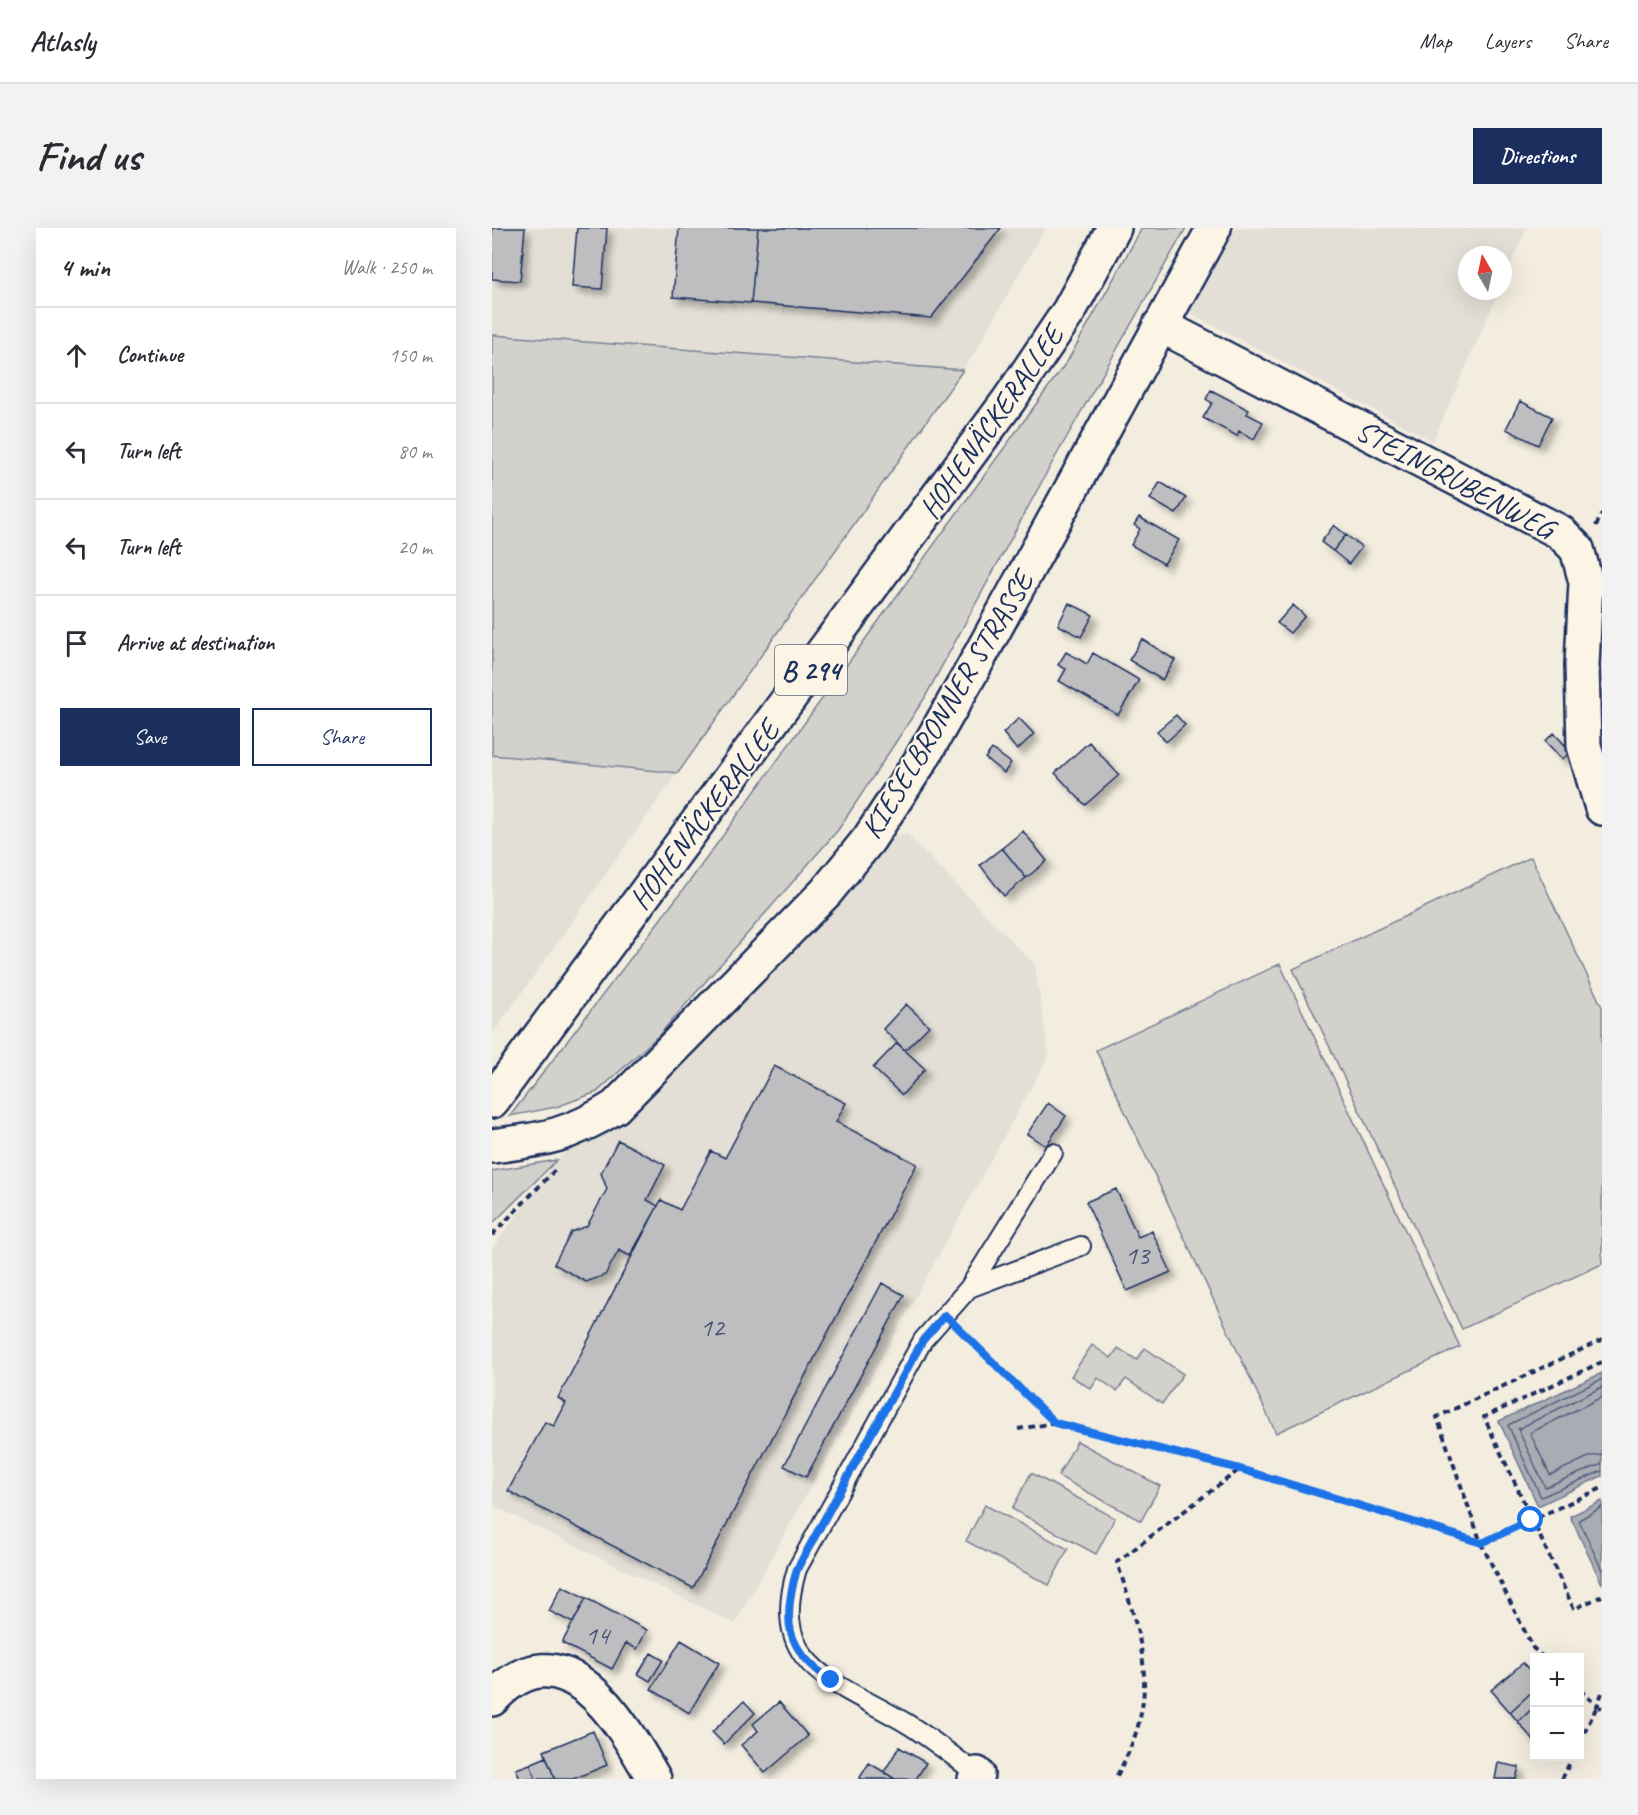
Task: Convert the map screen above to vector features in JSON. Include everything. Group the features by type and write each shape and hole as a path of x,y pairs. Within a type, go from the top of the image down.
{"street":[{"name":"HOHENÄCKERALLEE","path":"492,1101 1009,400 1069,311 1114,228"},
{"name":"KIESELBRONNER STRASSE","path":"492,1146 551,1153 574,1130 615,1107 826,892 869,839 921,760 970,674 1214,228"},
{"name":"STEINGRUBENWEG","path":"1160,325 1560,532 1577,549 1586,582 1582,665 1584,746 1602,808"},
{"path":"492,1700 508,1682 519,1677 535,1672 562,1673 592,1693 611,1713 654,1779"}],"lane":[{"path":"976,1777 910,1725 808,1665 796,1646 788,1621 789,1595 797,1569 923,1340 969,1288 1053,1153"},
{"path":"969,1288 1081,1246"}],"path":[{"path":"492,1235 551,1153"},
{"path":"945,1315 1055,1423"},
{"path":"1538,1653 1533,1648 1482,1543 1437,1417 1602,1340"},
{"path":"1602,1362 1484,1418 1574,1609 1602,1596"},
{"path":"1018,1429 1055,1423 1240,1469 1482,1543 1602,1488"},
{"path":"1115,1779 1132,1746 1141,1720 1145,1685 1140,1637 1118,1562 1240,1469"},
{"path":"1584,1734 1602,1693"},
{"path":"1584,1694 1602,1708"},
{"path":"1562,1779 1571,1761"}],"shaded area":[{"path":"492,228 1045,228 974,354 492,1035"},
{"path":"1142,228 1186,228 1052,463 924,699 838,830 659,1035 597,1092 556,1107 510,1116 692,878 1068,360"},
{"path":"1232,228 1527,228 1512,262 1512,246 1458,246 1458,300 1495,300 1433,441 1188,312"},
{"path":"492,335 963,370 678,773 492,755"},
{"path":"907,834 1035,965 1049,1055 735,1624 492,1505 492,1249 557,1160 615,1107 869,839"},
{"path":"1531,857 1602,1007 1602,1264 1462,1329 1293,969"},
{"path":"1280,964 1460,1347 1276,1433 1096,1050"},
{"path":"557,1160 492,1224 492,1171"},
{"path":"1092,1345 1111,1358 1118,1348 1137,1360 1145,1348 1183,1374 1162,1404 1126,1379 1117,1391 1098,1378 1091,1389 1071,1376"},
{"path":"1077,1441 1160,1486 1141,1521 1058,1476"},
{"path":"1031,1473 1115,1518 1096,1554 1012,1509"},
{"path":"985,1505 1068,1549 1049,1585 966,1541"}],"water":[{"path":"1602,1373 1602,1476 1538,1506 1499,1421"},
{"path":"1602,1501 1602,1584 1570,1516"}],"building":[{"path":"492,228 525,228 520,281 492,279"},
{"path":"577,228 607,228 602,289 572,287"},
{"path":"679,228 758,228 751,303 673,297"},
{"path":"758,228 1001,228 931,318 751,303"},
{"path":"1211,390 1249,410 1247,414 1263,422 1254,439 1239,431 1237,436 1203,418 1212,403 1206,399"},
{"path":"1520,401 1552,417 1538,445 1506,429"},
{"path":"1160,482 1186,498 1176,514 1150,499"},
{"path":"1139,517 1179,540 1164,564 1131,545 1140,529 1134,525"},
{"path":"1334,525 1346,535 1333,551 1321,542"},
{"path":"1346,535 1362,547 1349,564 1333,551"},
{"path":"1069,603 1093,615 1081,637 1058,625"},
{"path":"1293,605 1305,616 1290,633 1277,623"},
{"path":"1142,639 1175,660 1162,680 1129,660"},
{"path":"1066,652 1087,664 1093,653 1139,680 1118,715 1059,681 1066,669 1058,665"},
{"path":"1176,715 1185,725 1166,742 1157,731"},
{"path":"1019,718 1034,734 1017,750 1003,733"},
{"path":"1554,733 1571,752 1562,759 1545,741"},
{"path":"1089,742 1119,775 1085,805 1055,773"},
{"path":"992,749 1011,763 1004,773 985,758"},
{"path":"1023,831 1047,861 1026,878 1002,848"},
{"path":"1002,848 1026,878 1004,896 980,865"},
{"path":"906,1004 929,1026 905,1050 883,1029"},
{"path":"897,1043 925,1069 902,1095 873,1068"},
{"path":"774,1066 846,1103 836,1122 917,1164 693,1588 508,1491 545,1422 554,1426 566,1403 558,1398 661,1200 680,1210 711,1151 725,1158"},
{"path":"1048,1103 1066,1116 1046,1146 1027,1134"},
{"path":"618,1140 665,1165 647,1200 658,1206 630,1256 619,1250 605,1275 586,1282 554,1264 571,1232 587,1226 607,1189 601,1173"},
{"path":"1116,1189 1138,1237 1152,1231 1171,1272 1127,1291 1086,1202"},
{"path":"882,1283 904,1295 806,1477 784,1466"},
{"path":"562,1586 586,1598 573,1623 549,1611"},
{"path":"586,1598 647,1630 637,1649 626,1643 612,1669 562,1643"},
{"path":"681,1640 719,1663 689,1713 651,1689"},
{"path":"651,1653 663,1660 650,1681 638,1674"},
{"path":"1523,1663 1530,1671 1530,1694 1510,1712 1491,1690"},
{"path":"1530,1694 1530,1711 1518,1722 1510,1712"},
{"path":"744,1701 755,1713 724,1744 712,1732"},
{"path":"779,1702 808,1736 765,1773 741,1745 758,1731 753,1724"},
{"path":"1530,1711 1530,1736 1518,1722"},
{"path":"593,1731 607,1765 573,1779 555,1779 544,1751"},
{"path":"899,1747 926,1763 916,1779 895,1779 884,1772"},
{"path":"546,1757 555,1779 536,1779 530,1764"},
{"path":"869,1763 884,1772 895,1779 859,1779"},
{"path":"1498,1763 1519,1767 1516,1779 1495,1779"},
{"path":"530,1764 536,1779 520,1779 516,1769"}],"route":[{"path":"831,1680 808,1665 796,1646 788,1621 789,1595 797,1569 923,1340 945,1315 1055,1423 1240,1469 1482,1543 1531,1520"}]}
